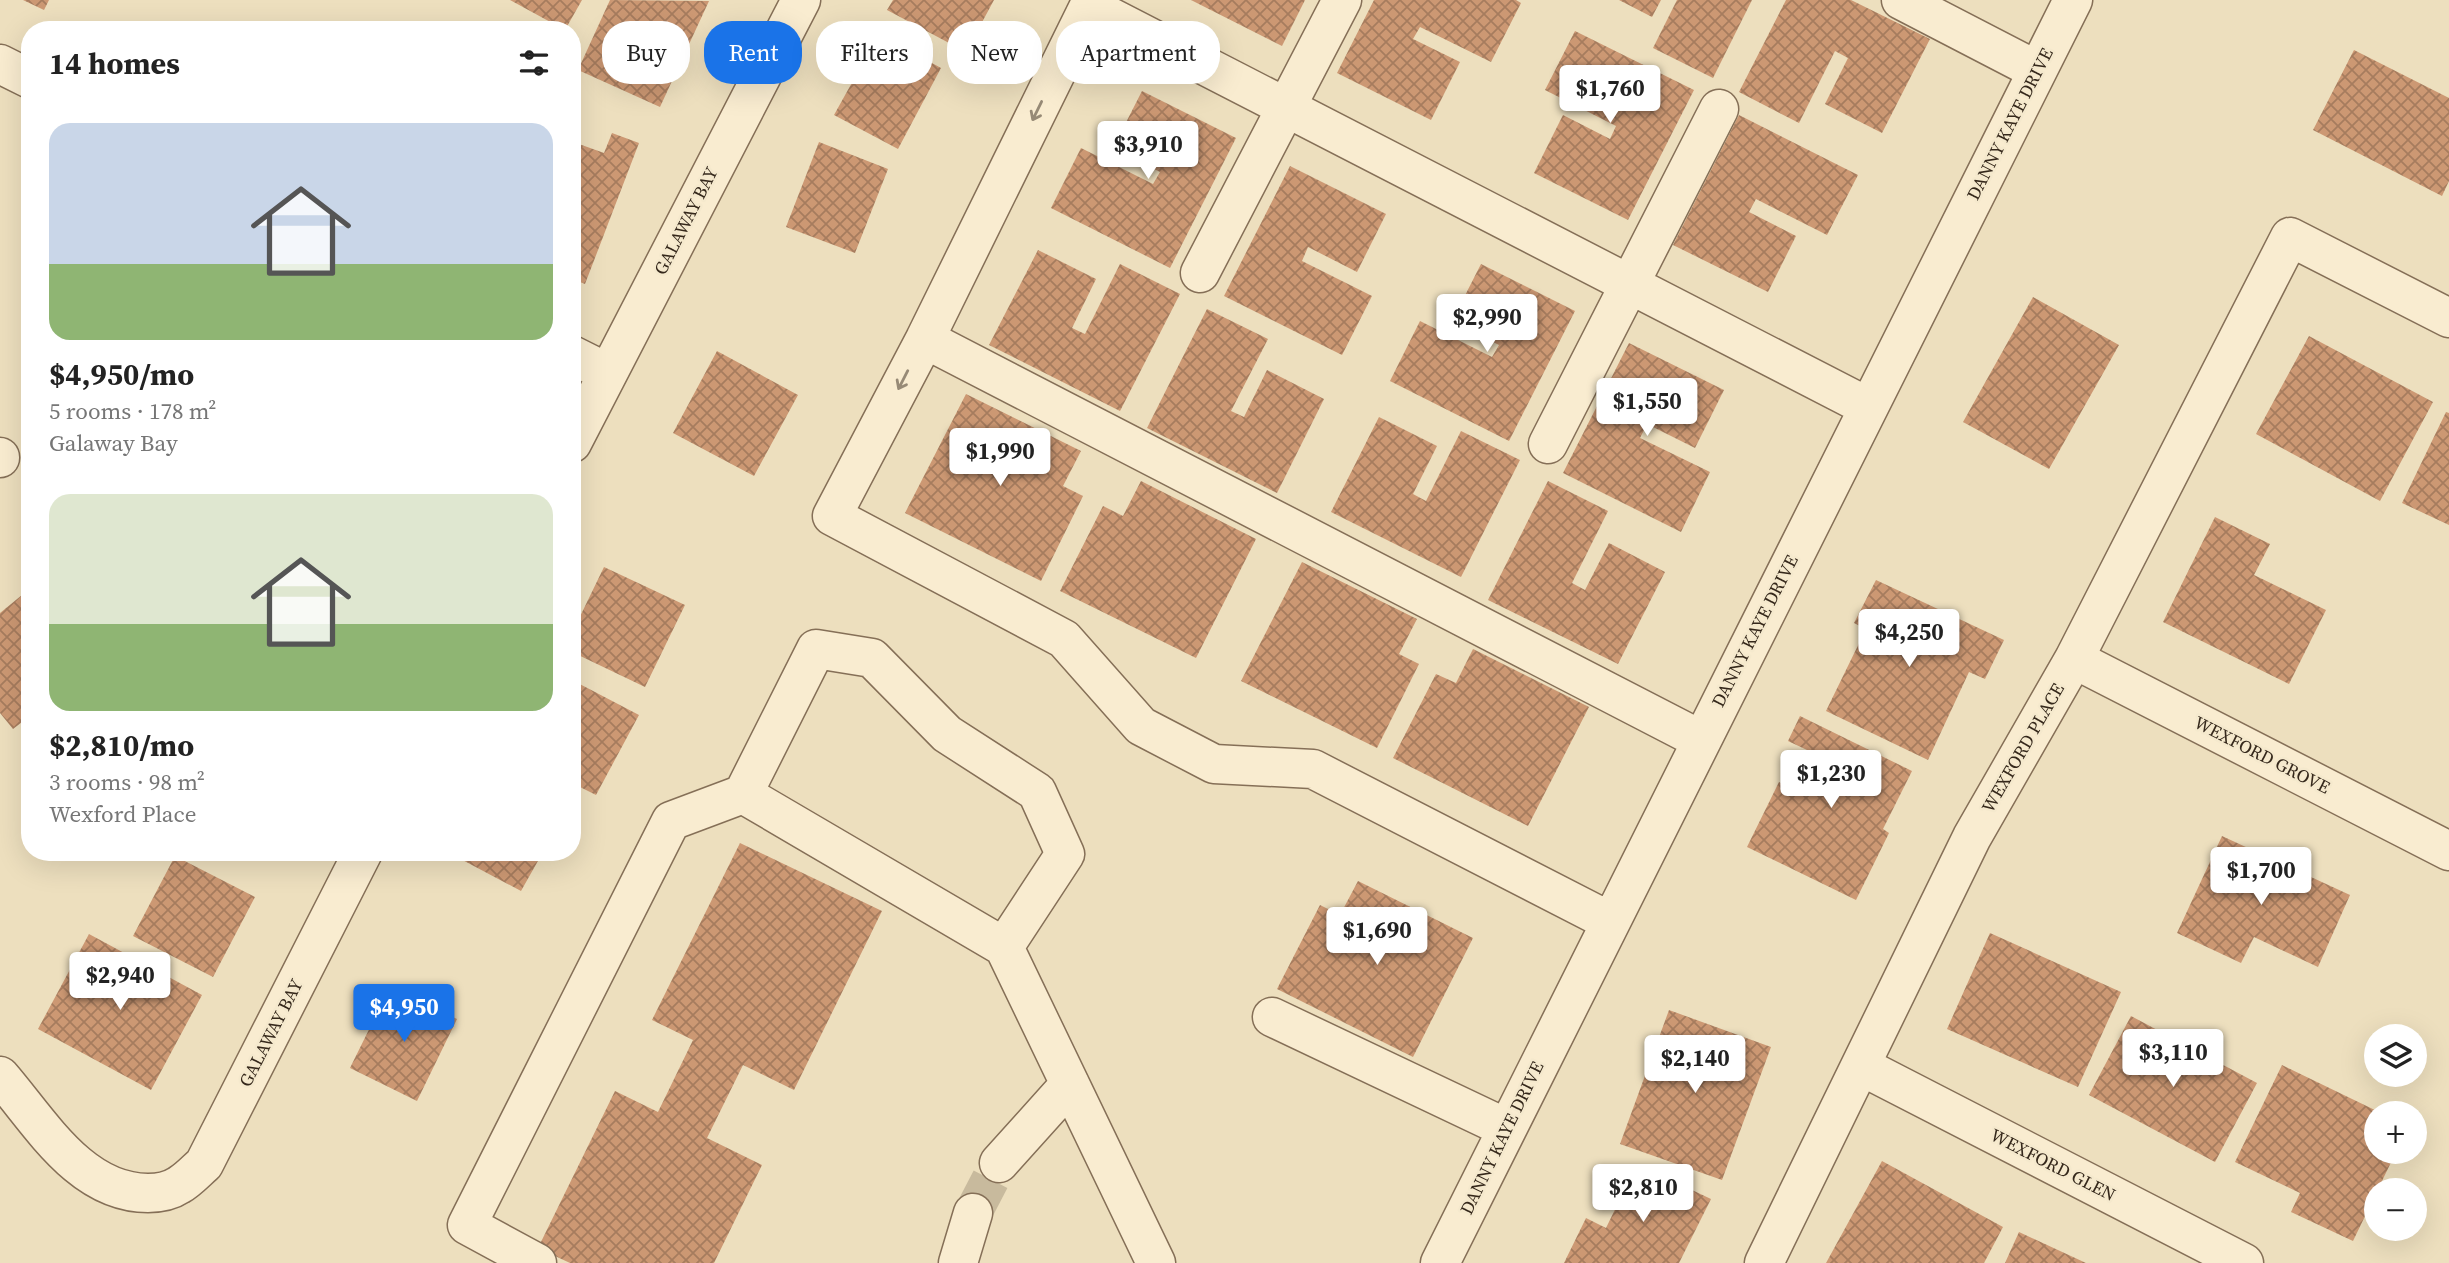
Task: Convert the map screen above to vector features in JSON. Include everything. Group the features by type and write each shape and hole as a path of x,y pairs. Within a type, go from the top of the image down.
{"street":[{"name":"GALAWAY BAY","path":"581,426 801,0"},
{"path":"1200,273 1342,0"},
{"path":"1900,0 2036,70"},
{"name":"DANNY KAYE DRIVE","path":"1440,1263 1609,921 2073,0"},
{"path":"1609,921 1313,769 1214,764 1141,726 1064,639 832,516 925,339 1091,3 1286,107 1868,407"},
{"path":"0,64 21,74"},
{"path":"1548,444 1719,109"},
{"name":"WEXFORD PLACE","path":"1764,1263 1863,1067 1972,837 2074,659 2290,237 2449,318"},
{"path":"925,339 1701,740"},
{"path":"581,360 608,373"},
{"path":"537,1263 467,1225 671,821 743,794 816,649 872,658 947,734 1037,792 1066,854 1003,947"},
{"name":"WEXFORD GROVE","path":"2074,659 2449,851"},
{"path":"743,794 1003,947 1156,1263"},
{"name":"GALAWAY BAY","path":"0,1076 80,1168 104,1185 127,1193 157,1193 177,1186 204,1164 358,861"},
{"path":"1272,1017 1507,1128"},
{"name":"WEXFORD GLEN","path":"1863,1067 2244,1263"},
{"path":"999,1163 1070,1084"},
{"path":"958,1263 973,1213"}],"building":[{"path":"23,0 49,0 44,10"},
{"path":"510,0 582,0 570,21 548,21"},
{"path":"610,0 709,1 690,42 690,21 602,21 602,81 581,71 581,63"},
{"path":"893,0 994,0 983,21 947,21 947,42 933,34 933,21 908,21 887,10"},
{"path":"1191,0 1305,0 1282,46"},
{"path":"1374,0 1516,0 1521,3 1491,62 1420,27 1413,39 1460,62 1431,120 1337,73"},
{"path":"1619,0 1661,0 1652,17"},
{"path":"1677,0 1752,0 1713,78 1653,48"},
{"path":"1786,0 1851,0 1930,39 1882,133 1825,104 1848,58 1835,51 1799,123 1739,92"},
{"path":"1575,31 1694,90 1628,220 1534,173 1563,115 1610,139 1616,126 1545,90"},
{"path":"2354,50 2449,98 2449,181 2442,196 2313,130"},
{"path":"933,64 941,68 933,83"},
{"path":"609,84 671,84 660,107"},
{"path":"851,84 933,84 898,149 834,115"},
{"path":"1142,91 1236,138 1170,268 1051,208 1081,148 1153,184 1160,172 1113,148"},
{"path":"1739,115 1858,175 1827,235 1756,199 1749,212 1796,236 1768,292 1673,245"},
{"path":"612,133 639,143 585,284 581,282 581,145 604,153"},
{"path":"819,142 888,169 855,253 786,227"},
{"path":"1290,166 1386,214 1357,272 1308,247 1302,261 1372,296 1342,355 1224,296"},
{"path":"1038,250 1096,279 1072,328 1085,334 1120,264 1180,294 1120,411 989,345"},
{"path":"1481,264 1575,311 1509,441 1390,381 1420,321 1492,357 1499,345 1452,321"},
{"path":"2033,297 2119,345 2049,469 1963,422"},
{"path":"1207,309 1268,339 1231,411 1244,417 1267,370 1324,399 1277,493 1147,428"},
{"path":"2309,336 2433,402 2380,501 2256,434"},
{"path":"1629,343 1724,390 1695,448 1647,424 1640,438 1710,472 1681,532 1563,473"},
{"path":"717,351 798,395 754,476 673,433"},
{"path":"966,394 1081,451 1063,486 1083,496 1041,581 905,513"},
{"path":"2446,412 2449,413 2449,525 2402,503"},
{"path":"1379,417 1437,446 1413,494 1426,501 1461,431 1520,460 1461,577 1331,512"},
{"path":"1141,481 1256,539 1196,658 1060,591 1103,506 1123,516"},
{"path":"1548,481 1608,511 1572,583 1585,590 1609,543 1665,572 1618,664 1488,600"},
{"path":"2215,517 2270,544 2254,575 2326,610 2289,684 2163,622"},
{"path":"1302,562 1417,619 1399,654 1419,664 1377,748 1241,681"},
{"path":"604,567 685,605 645,687 581,656 581,614"},
{"path":"1876,580 2004,640 1985,679 1969,672 1928,760 1826,711 1866,629 1854,623"},
{"path":"21,596 21,723 13,729 0,713 0,613"},
{"path":"1473,649 1589,707 1528,826 1393,758 1436,674 1456,683"},
{"path":"581,685 639,715 596,795 581,788"},
{"path":"1800,716 1912,771 1883,829 1889,833 1856,900 1747,847 1779,782 1788,787 1807,750 1788,741"},
{"path":"2222,836 2350,895 2318,967 2254,937 2241,963 2177,933"},
{"path":"740,843 882,911 794,1090 743,1065 707,1138 762,1165 714,1263 570,1263 538,1248 615,1091 658,1112 693,1040 652,1020"},
{"path":"172,861 185,861 255,897 213,977 133,936"},
{"path":"464,861 538,861 521,891"},
{"path":"1358,881 1473,938 1413,1057 1277,989 1320,905 1340,915"},
{"path":"1990,933 2121,992 2078,1087 1947,1029"},
{"path":"89,934 202,995 151,1090 38,1029"},
{"path":"390,987 457,1019 417,1101 350,1068"},
{"path":"1669,1010 1771,1047 1722,1180 1620,1144"},
{"path":"2131,1016 2257,1083 2215,1162 2089,1095"},
{"path":"2282,1065 2364,1105 2364,1164 2390,1164 2383,1178 2364,1178 2364,1218 2353,1241 2291,1212 2300,1193 2235,1162"},
{"path":"1882,1161 2003,1227 1984,1263 1826,1263"},
{"path":"1637,1164 1711,1199 1679,1263 1564,1263 1586,1218 1606,1228"},
{"path":"2019,1232 2086,1263 2005,1263"}],"tunnel":[{"path":"973,1213 999,1163"}]}
